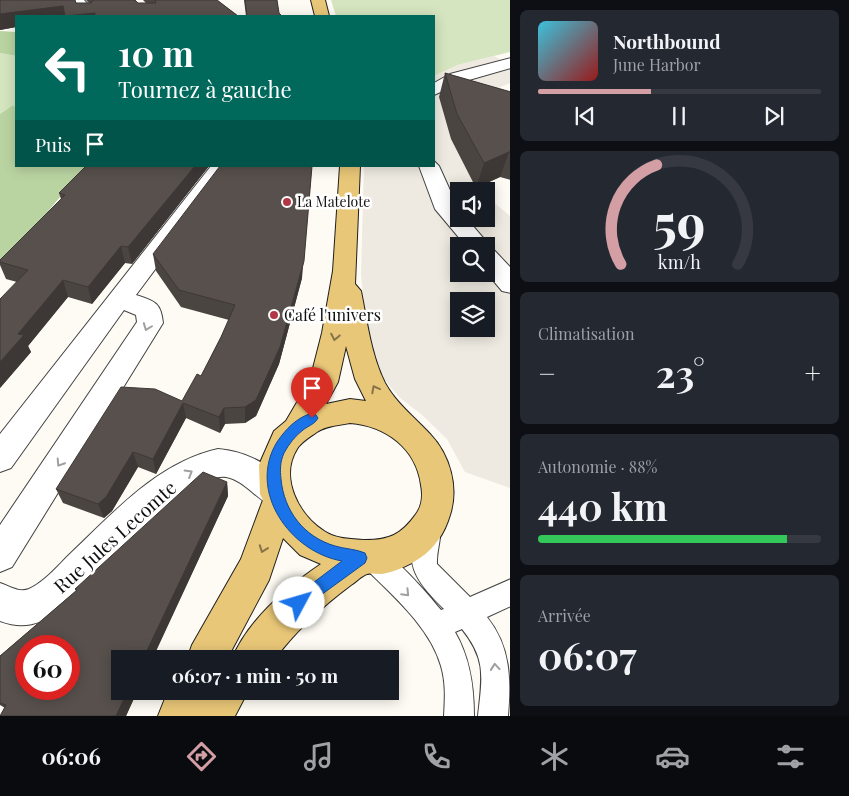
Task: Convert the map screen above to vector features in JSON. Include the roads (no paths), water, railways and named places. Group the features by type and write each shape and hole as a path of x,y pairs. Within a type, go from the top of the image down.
{"main road":[{"path":"318,0 322,15"},
{"path":"299,426 314,401 327,371 345,271 350,167"},
{"path":"276,497 290,523 309,541 333,553 366,558 396,553 409,546 430,525 436,511 439,496 436,473 426,451 403,428 382,402 370,380 359,346 345,271"},
{"path":"211,650 256,568 276,497 273,468 277,454 289,435 299,426 326,413 350,410 374,414 403,428"},
{"path":"258,650 299,603 329,578 366,558"},
{"path":"178,716 185,700"},
{"path":"212,716 222,700"}],"street":[{"path":"76,0 85,9 87,15"},
{"path":"435,89 456,78 510,63"},
{"path":"0,458 221,167"},
{"path":"429,167 446,209 470,237"},
{"path":"495,266 510,284"},
{"path":"0,554 150,323 149,312 143,307 119,299"},
{"name":"Rue Jules Lecomte","path":"3,608 28,608 50,596 161,493 189,472 202,466 218,463 237,467 252,474 276,497"}],"lane":[{"path":"430,525 424,556 426,568 484,634 495,659 493,716"},
{"path":"366,558 437,626 448,644 457,673 460,705 459,716"},
{"path":"437,626 510,592"}],"place":[{"name":"La Matelote","path":"287,202"},
{"name":"Café l'univers","path":"274,315"}]}
